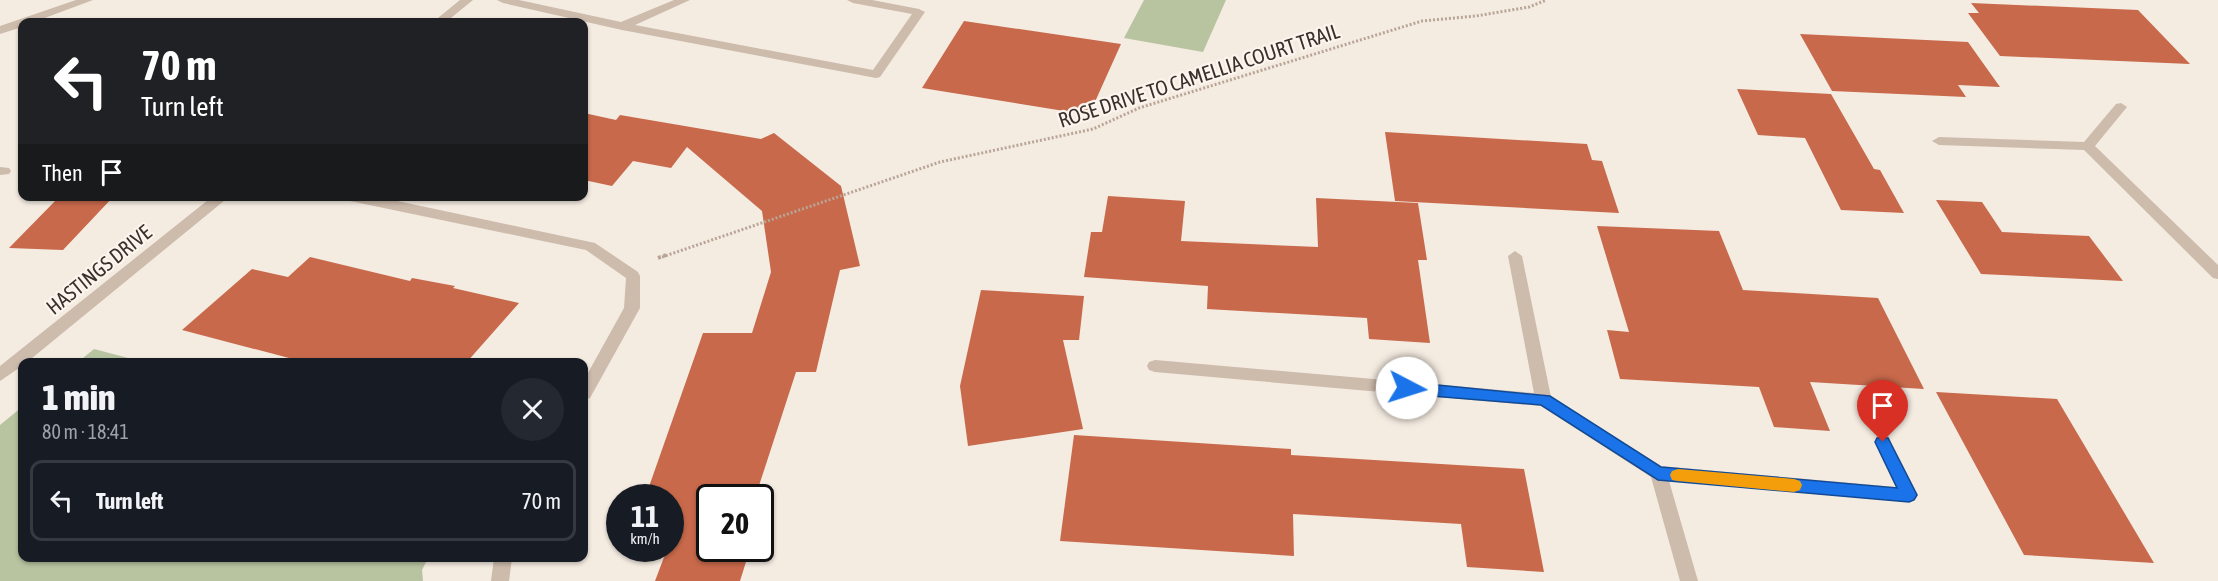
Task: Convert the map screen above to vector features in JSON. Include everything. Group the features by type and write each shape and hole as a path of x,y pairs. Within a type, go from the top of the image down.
{"street":[{"path":"37,18 87,0"},
{"path":"444,18 467,0"},
{"path":"503,0 585,18"},
{"path":"622,26 684,0"},
{"path":"588,19 876,74 919,12 853,0"},
{"path":"0,30 18,25"},
{"path":"2088,146 2121,107"},
{"path":"1940,141 2088,146 2218,274"},
{"name":"HASTINGS DRIVE","path":"21,358 217,201"},
{"path":"374,201 590,246 633,276 632,309 588,387"},
{"path":"1515,256 1544,400"},
{"name":"HASTINGS DRIVE","path":"0,375 18,361"},
{"path":"1155,366 1544,400 1658,473 1909,495 1883,442"},
{"path":"1658,473 1689,581"},
{"path":"500,581 502,562"}],"path":[{"name":"ROSE DRIVE TO CAMELLIA COURT TRAIL","path":"623,270 939,162 1093,129 1139,108 1422,21 1476,16 1528,7 1546,0"}],"green space":[{"path":"1144,0 1226,0 1203,52 1124,38"},
{"path":"94,349 128,358 83,358"},
{"path":"18,410 18,562 426,562 422,570 423,581 0,581 0,425"}],"building":[{"path":"1971,3 2138,10 2190,64 2000,56 1968,13 1979,13"},
{"path":"964,21 1121,44 1089,115 922,88"},
{"path":"1800,34 1968,42 2000,87 1958,85 1966,97 1832,91"},
{"path":"1737,89 1831,94 1874,169 1880,170 1904,213 1841,210 1805,138 1758,135"},
{"path":"588,114 616,120 620,115 761,139 774,133 841,186 860,266 840,270 816,372 796,372 760,484 696,484 696,562 746,562 740,581 655,581 662,562 684,562 684,484 650,484 703,333 752,333 771,272 762,211 687,147 671,168 633,161 612,186 588,181"},
{"path":"1385,132 1587,144 1592,160 1602,161 1619,213 1395,201"},
{"path":"1108,196 1185,201 1181,241 1318,247 1316,198 1418,203 1427,260 1418,260 1430,343 1369,339 1367,318 1207,309 1208,286 1084,277 1091,232 1102,232"},
{"path":"1936,200 1982,202 2002,232 2089,236 2123,281 1981,274"},
{"path":"55,201 109,201 63,250 9,248"},
{"path":"1597,226 1719,231 1743,290 1878,298 1924,389 1810,382 1830,431 1774,427 1759,387 1620,379 1607,330 1629,332"},
{"path":"310,257 410,281 412,278 455,286 453,288 519,303 470,358 289,358 182,330 252,269 288,277"},
{"path":"981,290 1084,296 1079,340 1063,340 1083,429 968,446 960,386"},
{"path":"1936,392 2057,399 2154,563 2024,555"},
{"path":"1074,435 1291,449 1291,455 1524,469 1544,572 1467,567 1461,524 1293,514 1294,556 1060,541"}],"slow traffic":[{"path":"1678,475 1794,485"}],"route":[{"path":"1407,388 1544,400 1658,473 1909,495 1883,442"}]}
